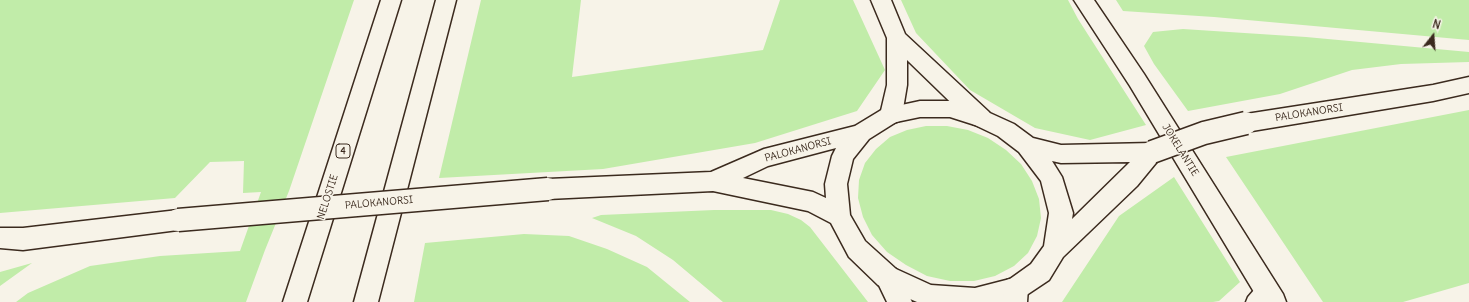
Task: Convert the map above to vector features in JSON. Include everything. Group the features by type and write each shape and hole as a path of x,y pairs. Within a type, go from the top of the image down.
{"main road":[{"name":"NELOSTIE","path":"294,302 391,0"},
{"path":"366,302 446,0"},
{"path":"881,0 897,38 981,118"},
{"name":"JOKELANTIE","path":"1084,0 1137,80 1264,297"},
{"path":"891,115 897,85 897,38"},
{"name":"PALOKANORSI","path":"1027,146 1061,154 1152,152 1204,133 1246,123 1434,93 1469,85"},
{"path":"920,109 943,109 981,118 1006,130 1027,146 1051,177 1061,213 1055,249 1040,272 1016,295 975,300 930,296 887,277 857,249 839,216 836,184 843,156 861,133 891,115 920,109"},
{"name":"PALOKANORSI","path":"713,181 764,158 861,133"},
{"name":"PALOKANORSI","path":"1055,249 1084,224 1129,179 1152,152"},
{"name":"PALOKANORSI","path":"0,250 11,239 178,220 548,189 713,181 813,202 839,216"},
{"path":"887,277 900,302"}],"green space":[{"path":"0,0 354,0 289,191 246,302 16,302 28,293 90,266 160,256 240,251 261,192 243,193 244,161 210,162 175,198 0,213"},
{"path":"481,0 581,0 572,77 763,50 780,0 853,0 885,70 857,111 755,143 603,169 439,178"},
{"path":"901,0 1068,0 1078,19 1146,125 1090,140 1035,128 970,90 916,33"},
{"path":"1116,0 1469,0 1469,40 1214,17 1123,11"},
{"path":"1183,29 1306,37 1469,52 1469,62 1401,64 1352,70 1280,94 1188,111 1154,64 1144,46 1153,32"},
{"path":"1469,110 1469,283 1403,302 1323,302 1226,157"},
{"path":"926,126 947,126 968,130 988,138 1006,150 1021,164 1032,181 1039,199 1041,218 1037,236 1028,253 1014,266 995,276 974,281 950,281 927,276 906,265 887,252 872,235 863,217 858,198 859,180 865,163 876,149 890,137 907,130"},
{"path":"1174,177 1240,282 1219,301 1213,302 1062,302 1119,216"},
{"path":"714,210 771,210 788,214 801,220 810,227 868,302 723,302 673,260 636,236 592,218 601,215"},
{"path":"524,234 569,236 607,249 647,267 690,302 414,302 425,243"},
{"path":"32,263 0,286 0,272"}]}
